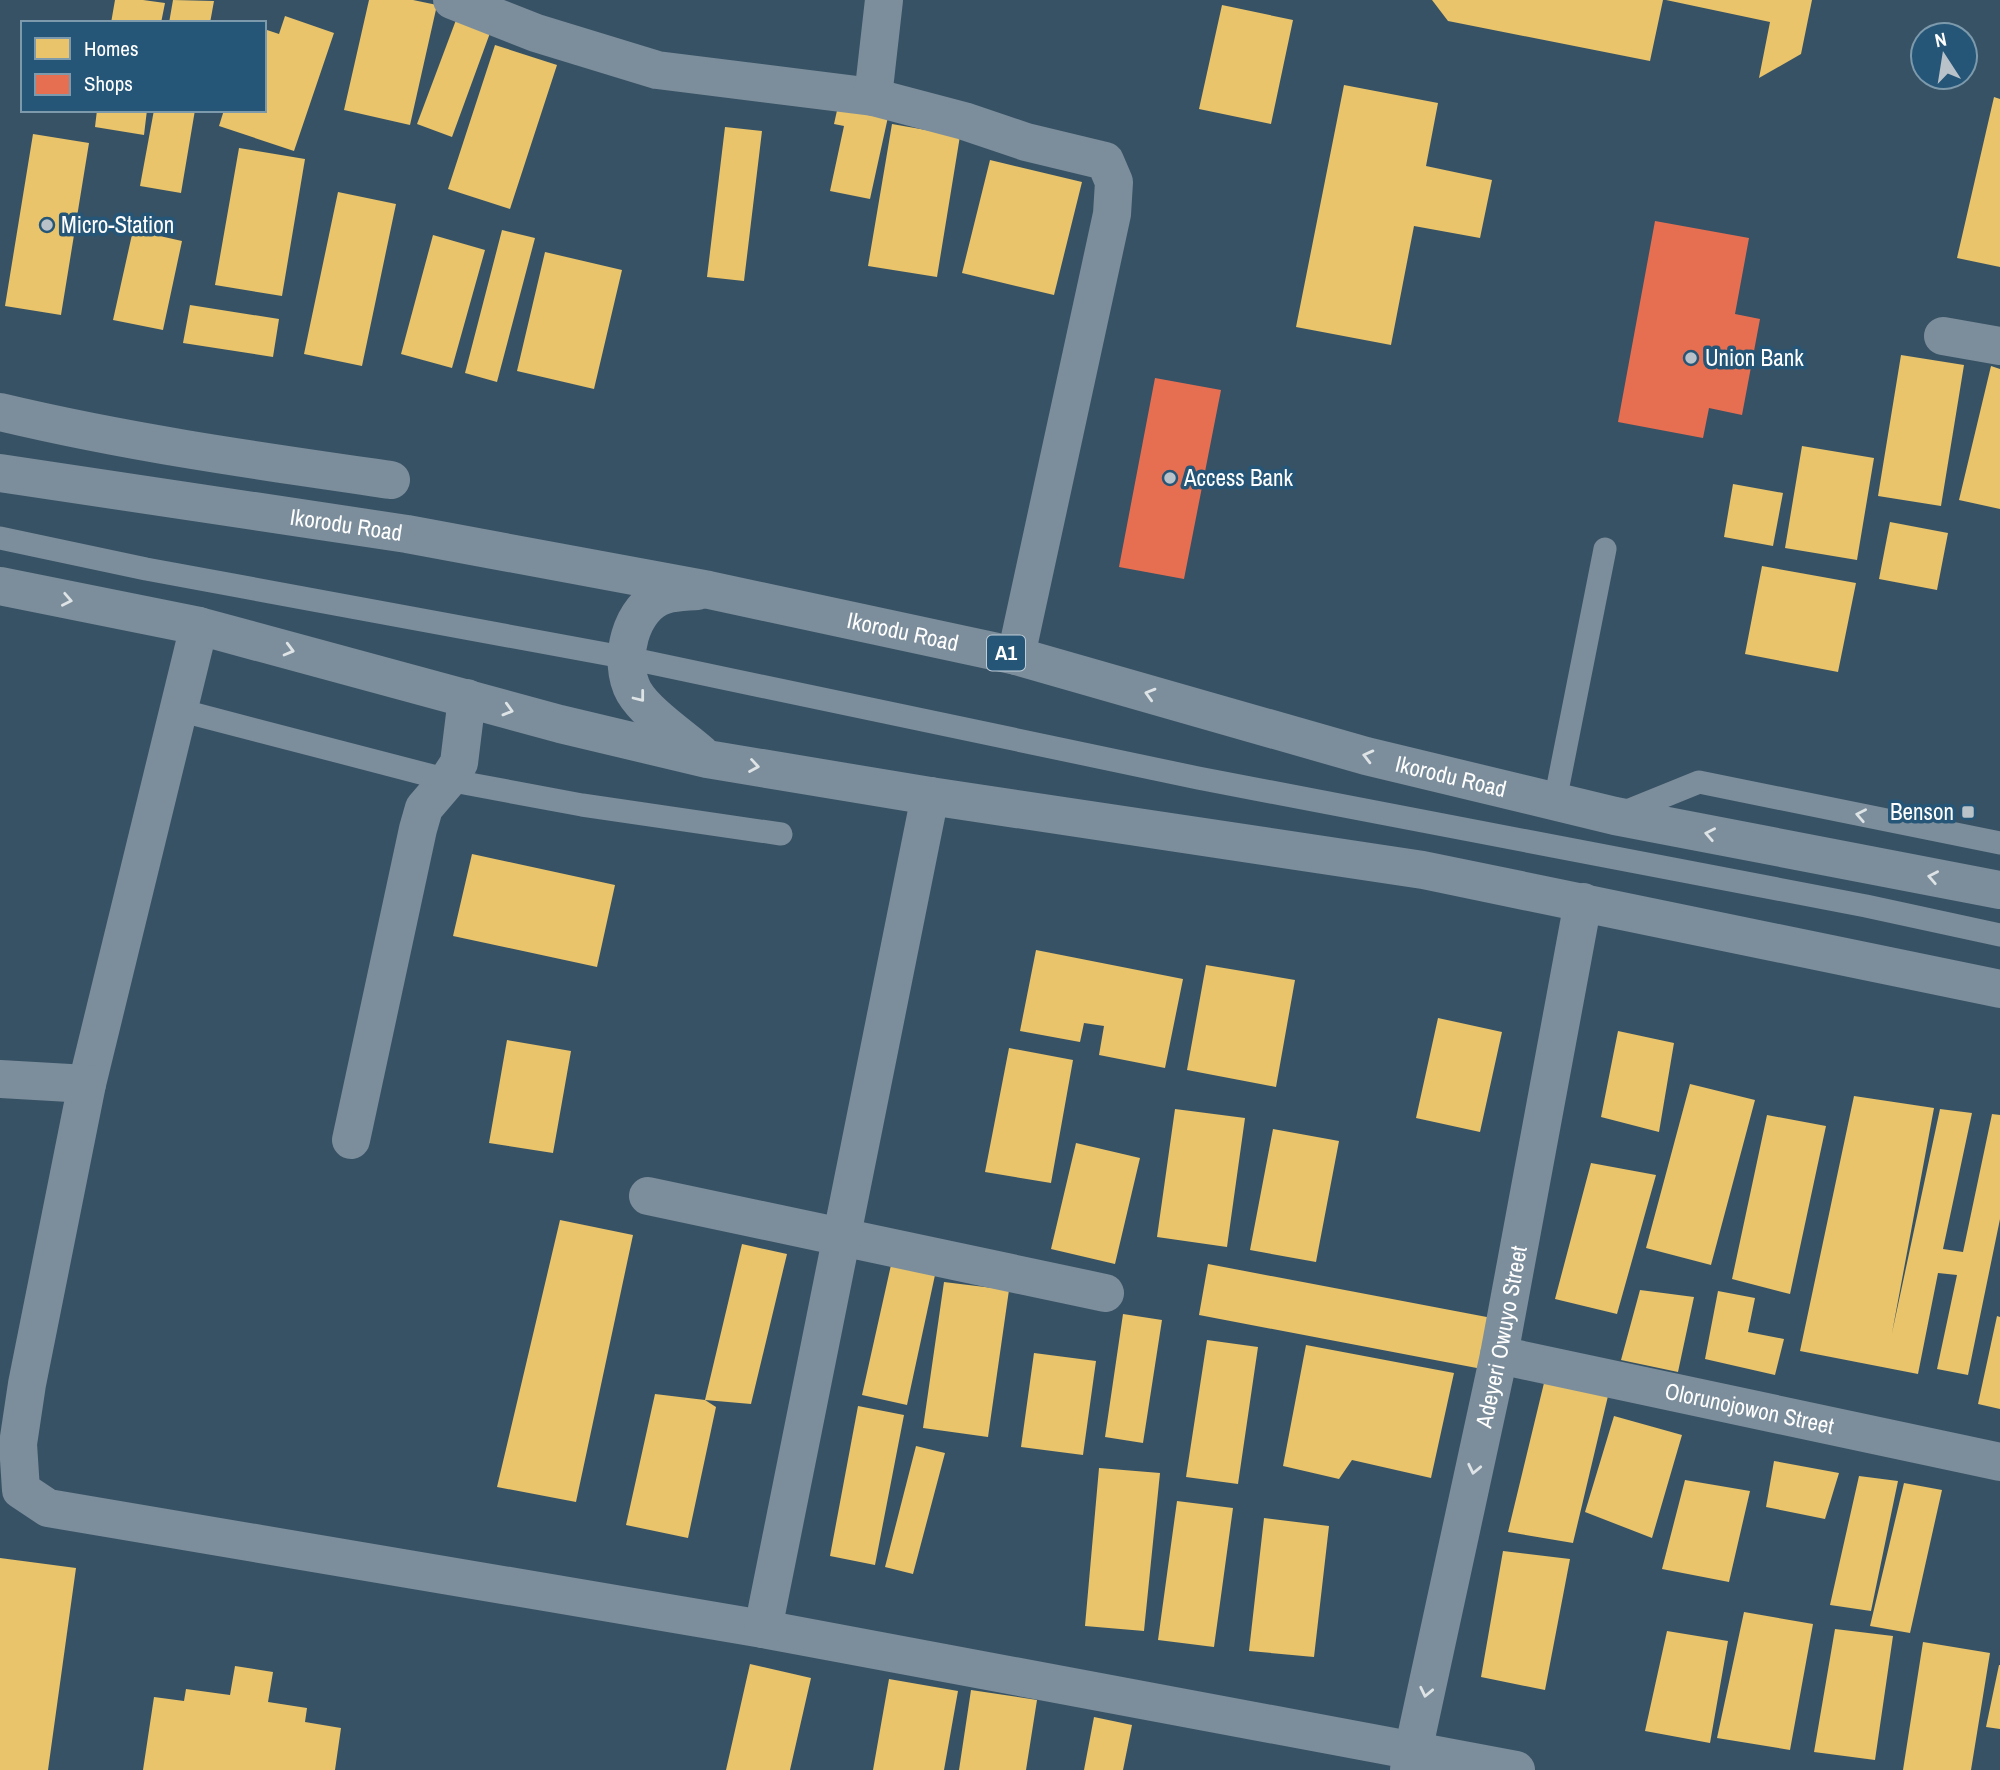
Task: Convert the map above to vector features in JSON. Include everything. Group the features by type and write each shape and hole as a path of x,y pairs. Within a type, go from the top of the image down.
{"main road":[{"path":"452,0 536,33 657,70 873,97 964,121 1026,142 1105,161 1114,182 1112,214 1016,656"},
{"path":"873,97 884,0"},
{"path":"1943,336 2000,346"},
{"path":"0,412 90,433 185,450 391,480"},
{"name":"Ikorodu Road","path":"0,473 407,534 709,590 1016,656 1366,756 1615,816 2000,890"},
{"path":"0,586 200,626 560,724 707,759 930,796 1423,870 2000,989"},
{"path":"707,759 650,710 634,691 627,668 629,641 640,611 663,595 709,590"},
{"path":"200,626 87,1084 27,1384 9,1444 21,1490 48,1508 763,1629 1411,1760 1516,1770"},
{"path":"351,1140 418,829 424,808 448,780 459,762 467,698"},
{"path":"763,1629 930,796"},
{"name":"Adeyeri Owuyo Street","path":"1411,1760 1499,1355 1583,902"},
{"path":"0,1079 87,1084"},
{"path":"648,1196 1105,1293"},
{"name":"Olorunojowon Street","path":"1499,1355 2000,1462"}],"lane":[{"path":"0,538 146,569 628,658 1198,778 1866,906 2000,936"},
{"path":"1555,801 1605,549"},
{"path":"179,710 448,780 582,805 781,834"},
{"path":"1615,816 1699,782 2000,843"}],"building: Homes":[{"path":"115,0 165,3 161,21 111,21"},
{"path":"173,0 214,1 210,21 169,21"},
{"path":"369,0 413,0 437,5 410,125 344,110"},
{"path":"1432,0 1663,0 1650,61 1448,21"},
{"path":"1666,0 1812,0 1801,54 1759,78 1770,22"},
{"path":"1222,5 1293,20 1271,124 1199,109"},
{"path":"285,16 334,33 294,151 219,126 223,112 266,112 266,30 279,34"},
{"path":"456,20 490,33 452,137 417,124"},
{"path":"495,45 557,65 510,209 448,189"},
{"path":"1344,85 1438,103 1426,166 1492,180 1480,238 1414,226 1391,345 1296,327"},
{"path":"1994,97 2000,99 2000,267 1957,258"},
{"path":"838,106 888,117 870,199 830,191 844,126 834,124"},
{"path":"97,112 147,112 144,135 95,127"},
{"path":"154,112 195,112 181,193 140,186"},
{"path":"892,124 960,136 937,277 868,266"},
{"path":"725,127 762,131 744,281 707,277"},
{"name":"Micro-Station","path":"33,134 89,143 61,315 5,306"},
{"path":"239,148 305,159 282,296 215,285"},
{"path":"990,160 1082,182 1054,295 962,273"},
{"path":"338,192 396,204 362,366 304,354"},
{"path":"133,230 182,241 163,330 113,320"},
{"path":"502,230 535,238 497,382 465,373"},
{"path":"433,235 485,250 452,368 401,354"},
{"path":"545,252 622,270 594,389 517,371"},
{"path":"190,305 279,319 273,357 183,343"},
{"path":"1901,355 1964,365 1941,506 1878,496"},
{"path":"1991,366 2000,369 2000,509 1959,500"},
{"path":"1802,446 1874,458 1857,560 1785,548"},
{"path":"1733,484 1783,493 1773,546 1724,537"},
{"path":"1890,522 1948,533 1937,590 1879,579"},
{"path":"1762,566 1856,583 1838,672 1745,654"},
{"path":"472,854 615,885 597,967 453,936"},
{"path":"1036,950 1183,979 1165,1068 1099,1055 1104,1026 1084,1023 1080,1042 1020,1031"},
{"path":"1206,965 1295,980 1276,1087 1187,1070"},
{"path":"1438,1018 1502,1032 1480,1132 1416,1118"},
{"path":"1618,1031 1674,1043 1659,1132 1601,1117"},
{"path":"507,1040 571,1051 553,1153 489,1143"},
{"path":"1009,1048 1073,1060 1051,1183 985,1172"},
{"path":"1690,1084 1755,1100 1711,1265 1646,1248"},
{"path":"1854,1096 1934,1108 1892,1333 1940,1109 1972,1113 1943,1249 1963,1252 1992,1114 2000,1115 2000,1219 1968,1375 1937,1369 1957,1275 1938,1273 1918,1374 1800,1351"},
{"path":"1175,1109 1245,1118 1227,1247 1157,1237"},
{"path":"1767,1115 1826,1126 1790,1294 1732,1279"},
{"path":"1273,1129 1339,1141 1316,1262 1250,1250"},
{"path":"1076,1143 1140,1158 1115,1264 1051,1249"},
{"path":"1591,1163 1656,1175 1617,1314 1555,1299"},
{"path":"560,1220 633,1235 576,1502 497,1487"},
{"path":"742,1244 787,1254 751,1404 705,1400"},
{"path":"1208,1264 1492,1318 1482,1369 1199,1315"},
{"path":"891,1265 935,1275 907,1405 862,1395"},
{"path":"944,1282 1009,1290 988,1437 923,1428"},
{"path":"1640,1290 1694,1297 1678,1372 1621,1360"},
{"path":"1718,1291 1755,1298 1748,1332 1784,1339 1775,1375 1705,1359"},
{"path":"1123,1314 1162,1320 1143,1443 1105,1437"},
{"path":"1997,1316 2000,1317 2000,1409 1978,1404"},
{"path":"1207,1340 1258,1347 1238,1484 1186,1477"},
{"path":"1306,1345 1454,1373 1431,1478 1352,1460 1339,1479 1283,1466"},
{"path":"1034,1353 1096,1361 1083,1455 1021,1447"},
{"path":"1544,1383 1608,1396 1573,1543 1508,1532"},
{"path":"655,1394 705,1400 716,1407 688,1538 626,1525"},
{"path":"858,1406 904,1415 875,1565 830,1556"},
{"path":"1614,1416 1682,1435 1652,1538 1585,1512"},
{"path":"916,1446 945,1453 913,1574 885,1567"},
{"path":"1774,1461 1839,1473 1825,1519 1766,1507"},
{"path":"1099,1468 1160,1473 1144,1631 1085,1626"},
{"path":"1859,1476 1898,1481 1871,1611 1830,1605"},
{"path":"1685,1480 1750,1491 1729,1582 1662,1569"},
{"path":"1904,1483 1942,1490 1910,1633 1870,1626"},
{"path":"1177,1501 1233,1508 1214,1647 1158,1640"},
{"path":"1264,1518 1329,1526 1314,1657 1249,1651"},
{"path":"1503,1551 1570,1559 1545,1690 1481,1677"},
{"path":"0,1558 76,1568 48,1770 0,1770"},
{"path":"1744,1612 1813,1624 1790,1750 1717,1738"},
{"path":"1835,1629 1893,1636 1875,1760 1814,1752"},
{"path":"1667,1631 1728,1641 1710,1743 1645,1731"},
{"path":"1923,1642 1990,1653 1971,1770 1903,1770"},
{"path":"750,1664 811,1678 790,1770 726,1770"},
{"path":"2000,1665 2000,1729 1986,1727"},
{"path":"235,1666 273,1672 268,1702 307,1708 305,1722 341,1728 335,1770 143,1770 154,1697 184,1701 186,1689 230,1695"},
{"path":"889,1679 958,1691 944,1770 873,1770"},
{"path":"971,1690 1037,1700 1026,1770 959,1770"},
{"path":"1094,1717 1132,1725 1123,1770 1084,1770"}],"building: Shops":[{"name":"Union Bank","path":"1655,221 1749,238 1735,314 1760,319 1742,415 1709,408 1703,438 1618,422"},
{"name":"Access Bank","path":"1155,378 1221,390 1184,579 1119,567"}],"place":[{"name":"Micro-Station","path":"47,225"},
{"name":"Union Bank","path":"1691,358"},
{"name":"Access Bank","path":"1170,478"},
{"name":"Benson","path":"1968,812"}]}
